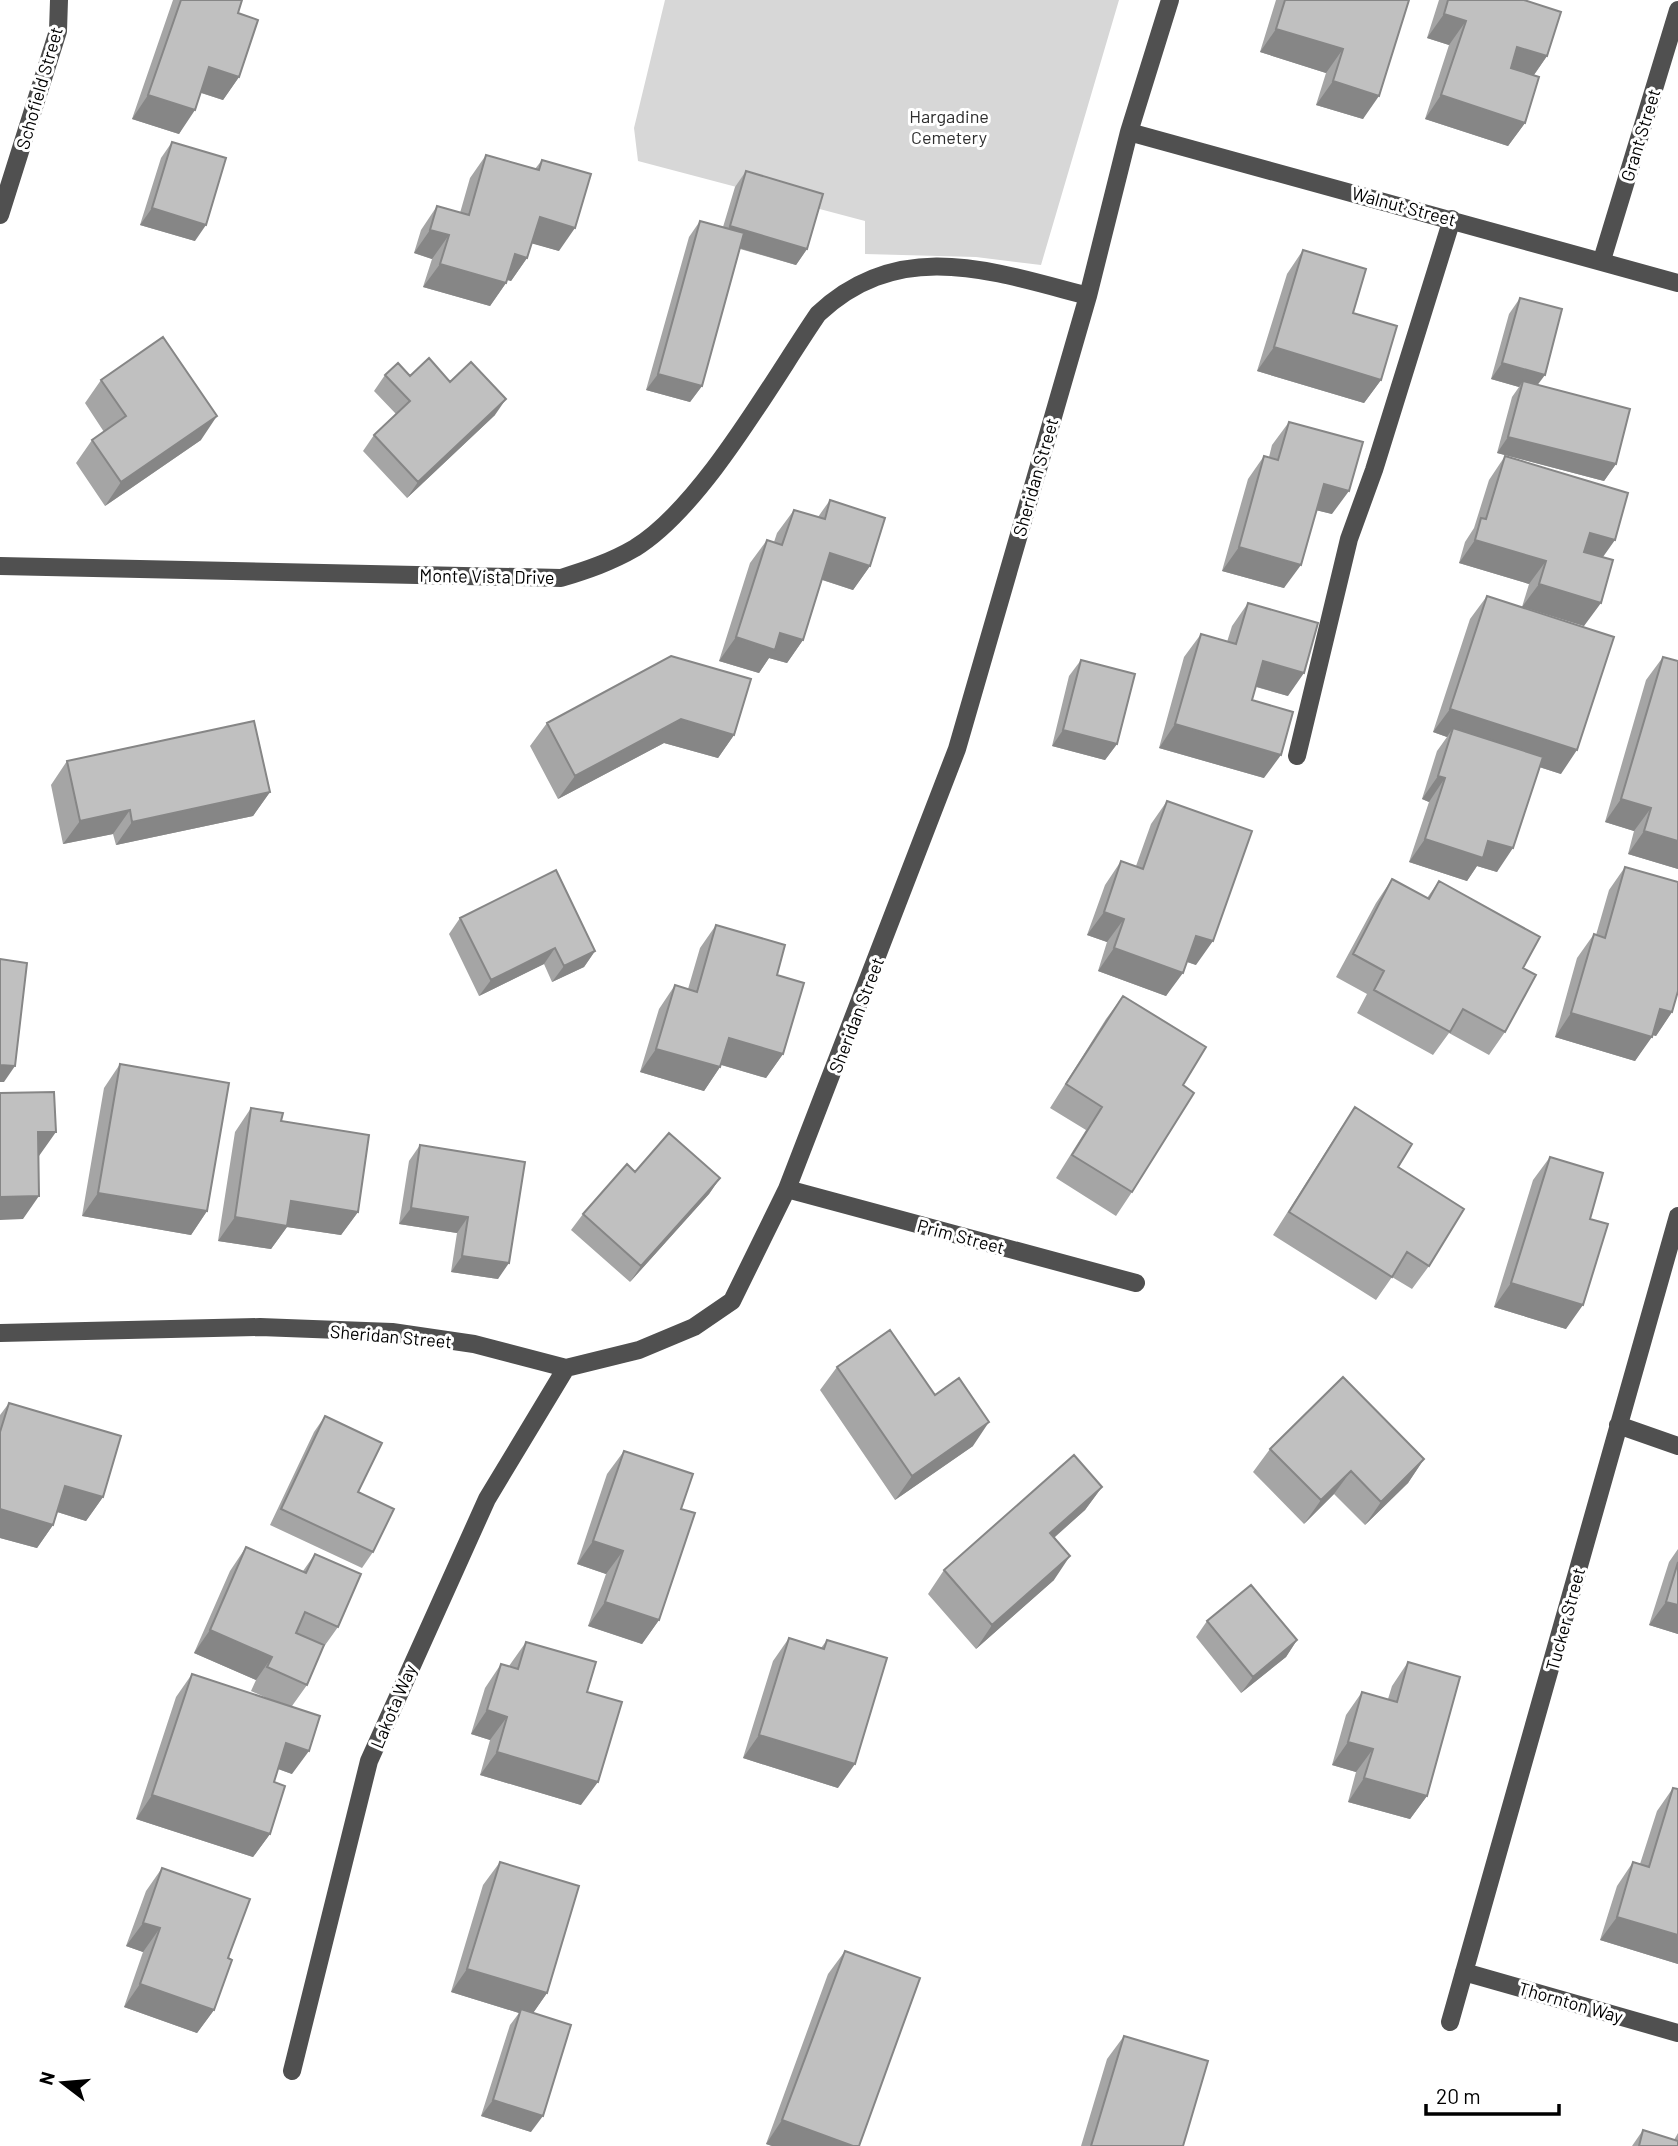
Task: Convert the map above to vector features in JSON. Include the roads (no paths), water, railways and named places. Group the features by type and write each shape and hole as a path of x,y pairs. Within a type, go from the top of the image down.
{"street":[{"name":"Schofield Street","path":"0,215 58,31 59,0"},
{"name":"Sheridan Street","path":"0,1333 260,1327 391,1332 474,1344 566,1368 639,1350 694,1327 732,1301 786,1189 957,749 1088,296 1129,132 1170,0"},
{"name":"Grant Street","path":"1602,260 1678,10"},
{"name":"Walnut Street","path":"1129,132 1678,283"},
{"path":"1297,756 1349,538 1374,470 1452,219"},
{"name":"Monte Vista Drive","path":"0,566 561,578 606,564 638,546 672,515 706,480 818,314 839,294 885,271 950,266 1021,279 1088,296"},
{"name":"Prim Street","path":"786,1189 1136,1283"},
{"name":"Tucker Street","path":"1450,2022 1678,1216"},
{"name":"Lakota Way","path":"292,2071 369,1761 487,1499 566,1368"},
{"path":"1618,1426 1678,1446"},
{"name":"Thornton Way","path":"1464,1972 1678,2033"}],"park label":[{"name":"Hargadine Cemetery","path":"949,126"}]}
